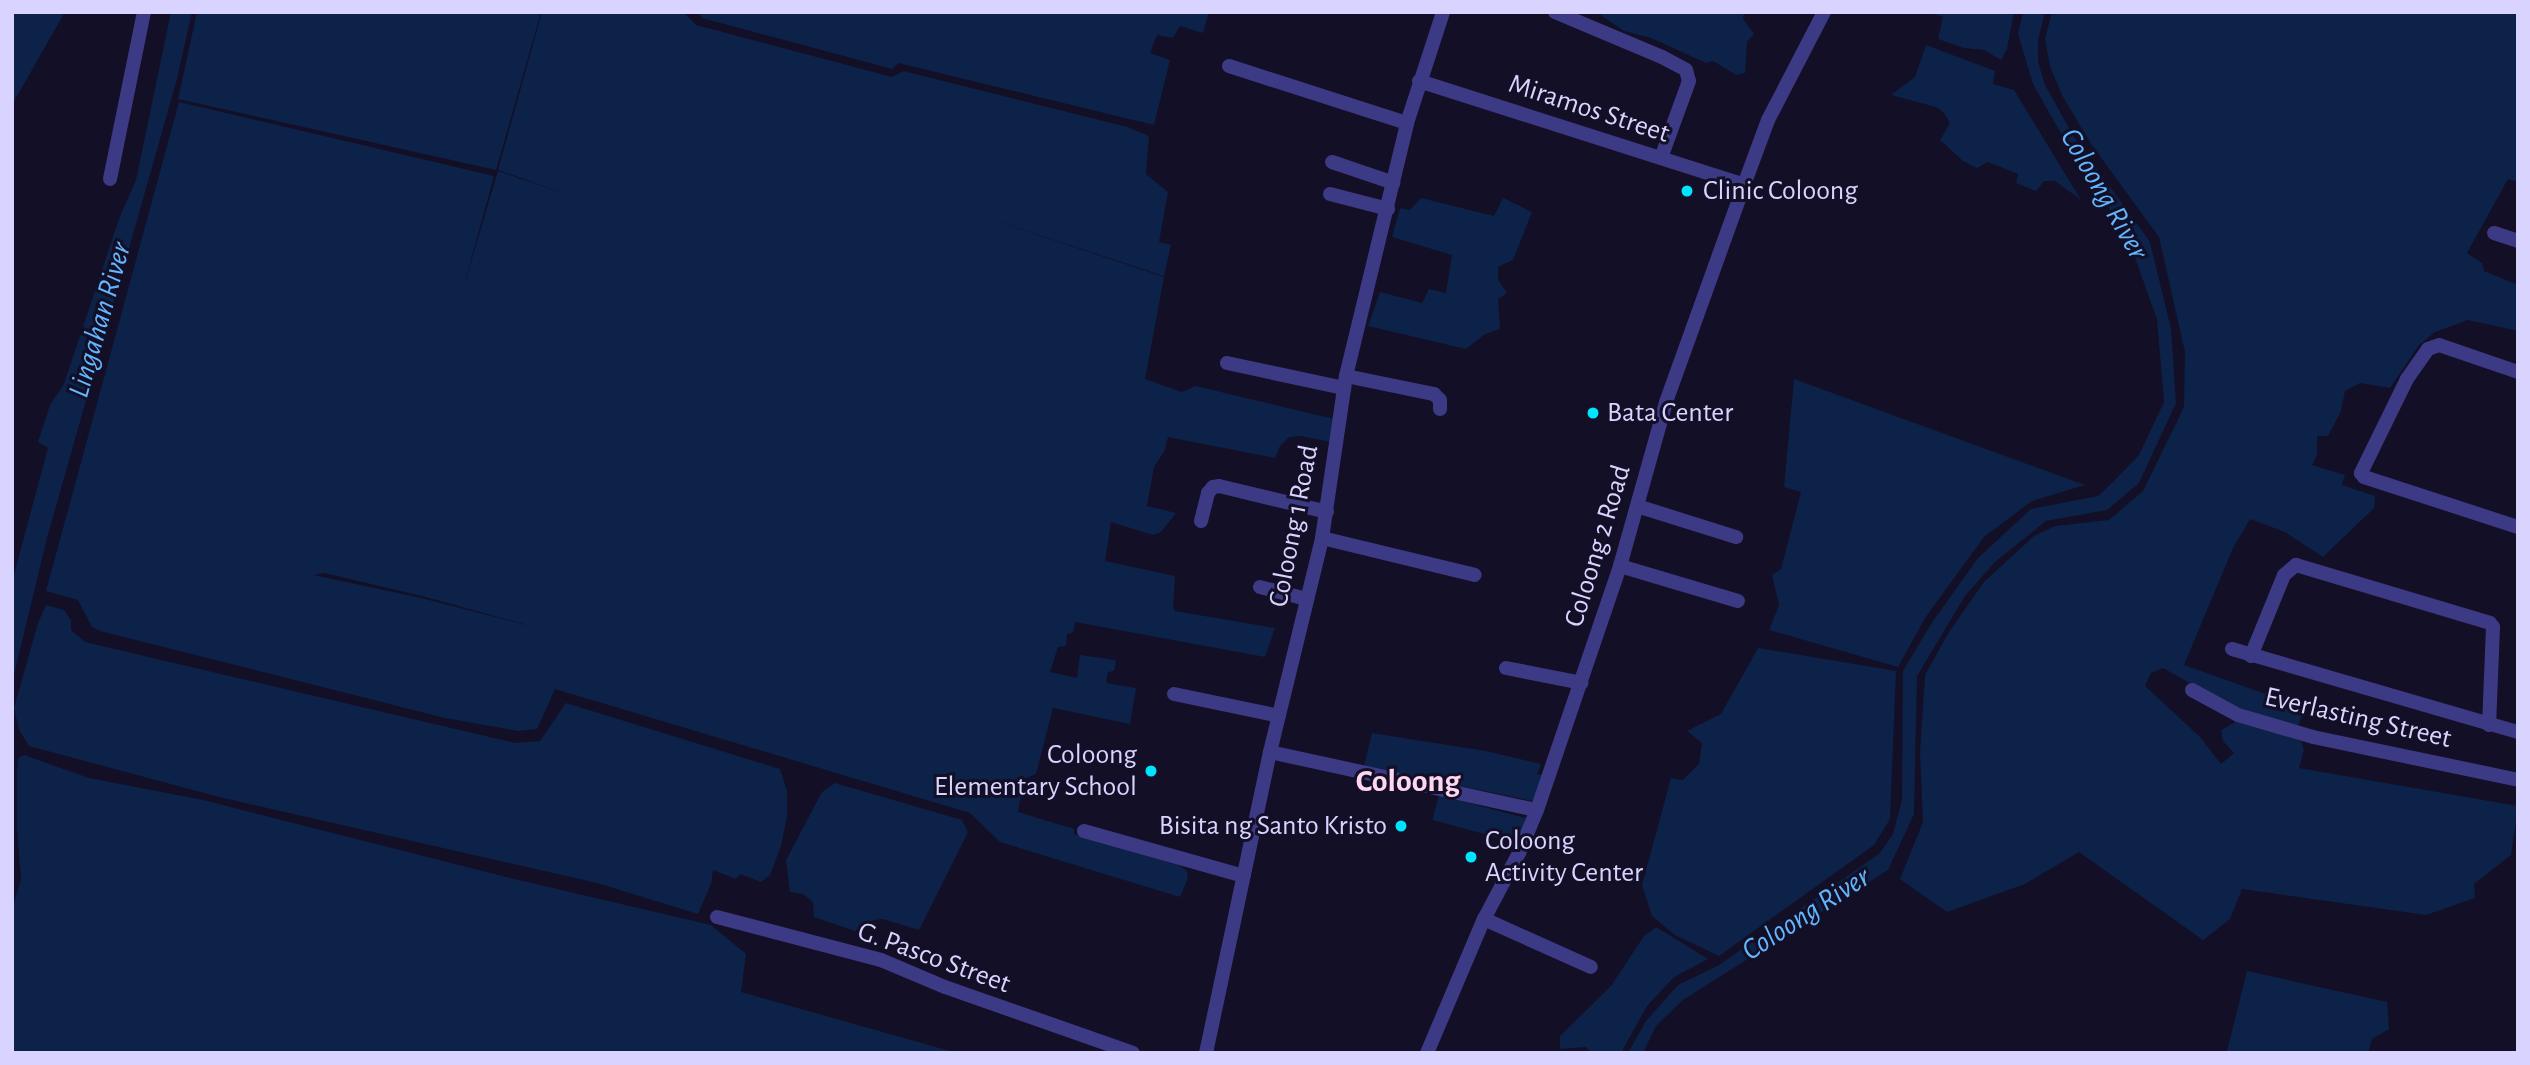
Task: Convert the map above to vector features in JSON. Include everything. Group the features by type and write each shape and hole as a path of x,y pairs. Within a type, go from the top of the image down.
{"street":[{"path":"110,179 144,12"},
{"name":"Coloong 1 Road","path":"1206,1053 1270,752 1322,538 1345,382 1407,123 1443,12"},
{"path":"1555,12 1662,57 1686,70 1689,81 1661,158"},
{"name":"Coloong 2 Road","path":"1427,1053 1484,919 1519,853 1537,810 1620,566 1666,402 1744,185 1768,120 1824,12"},
{"path":"1228,66 1407,123"},
{"name":"Miramos Street","path":"1419,81 1744,185"},
{"path":"1332,162 1394,183"},
{"path":"1330,194 1388,209"},
{"path":"2494,233 2518,241"},
{"path":"2518,372 2439,345 2428,349 2407,379 2361,474 2518,527"},
{"path":"1227,363 1434,394 1440,400 1440,409"},
{"path":"1201,521 1208,493 1213,486 1327,512"},
{"path":"1637,506 1736,537"},
{"path":"1322,538 1475,575"},
{"path":"2251,656 2284,575 2296,565 2490,623 2493,627 2489,725"},
{"path":"1620,566 1738,601"},
{"path":"1260,587 1306,599"},
{"path":"2232,649 2518,732"},
{"path":"1506,668 1582,683"},
{"name":"Everlasting Street","path":"2192,690 2238,715 2313,737 2518,780"},
{"path":"1174,694 1279,716"},
{"path":"1270,752 1537,810"},
{"path":"1084,831 1244,876"},
{"name":"G. Pasco Street","path":"717,917 881,960 984,1001 1133,1053"},
{"path":"1484,919 1591,967"}],"water":[{"path":"12,12 65,12 12,105"},
{"name":"Lingahan River","path":"171,12 192,12 177,79 47,538 12,683 12,582 48,448 38,442 50,405 64,384 119,219 136,180"},
{"path":"197,12 541,12 496,170 178,99"},
{"path":"542,12 683,12 696,25 892,77 903,71 1127,127 1149,136 1146,174 1168,192 1159,242 1171,245 1164,276 969,212 1164,277 1145,379 1182,392 1196,386 1334,419 1331,442 1300,436 1289,437 1280,446 1275,458 1168,437 1165,450 1154,467 1147,506 1176,513 1161,532 1153,535 1111,522 1105,561 1175,576 1175,611 1275,628 1265,657 1075,622 1073,633 1067,634 1066,646 1058,647 1050,672 1077,678 1080,655 1116,660 1114,671 1108,672 1106,683 1136,688 1130,724 1053,708 1036,774 1024,779 1018,812 1074,829 1074,834 1178,865 1187,871 1188,878 1180,897 1000,842 970,813 555,689 537,729 518,731 445,718 100,631 92,627 78,600 46,591 179,102 494,176 463,289 498,171 569,195 498,170","holes":["324,573 535,627 421,598 314,575"]},
{"path":"698,12 1209,12 1203,33 1180,26 1173,38 1157,35 1150,53 1170,60 1154,125 898,63 892,69 702,18"},
{"path":"1596,12 1744,12 1743,19 1754,34 1747,42 1745,73 1736,75 1713,61 1706,63 1651,38 1624,31"},
{"path":"1928,12 2014,12 2007,49 2001,60 1984,50 1964,48 1938,39 1943,17"},
{"name":"Coloong River","path":"2023,12 2045,12 2038,40 2038,62 2045,85 2074,137 2150,242 2171,329 2176,403 2139,483 2107,510 2046,521 1995,562 1965,596 1917,676 1914,814 1888,870 1683,1000 1656,1026 1643,1053 1628,1053 1646,1021 1678,985 1719,965 1879,854 1893,834 1902,800 1903,671 1931,624 1978,558 2031,509 2098,496 2114,481 2139,455 2164,402 2157,319 2134,255 2103,197 2084,174 2033,84 2018,34"},
{"path":"2052,12 2518,12 2518,182 2508,179 2467,253 2482,263 2484,271 2518,285 2518,331 2468,320 2435,332 2419,345 2390,388 2360,383 2345,391 2341,411 2328,436 2317,436 2317,455 2312,465 2345,475 2342,485 2375,496 2374,508 2323,557 2285,532 2250,519 2233,548 2184,665 2305,708 2297,729 2225,703 2163,668 2151,673 2145,686 2200,737 2221,764 2234,753 2223,741 2221,730 2239,720 2301,741 2304,750 2299,768 2518,806 2511,855 2474,884 2475,898 2426,915 2242,889 2230,919 2203,940 2079,852 2025,884 1947,912 1900,879 1923,822 1920,753 1925,675 1949,632 1984,582 2034,536 2055,526 2109,520 2143,491 2184,407 2185,352 2159,237 2091,144 2062,95 2050,66 2045,39"},
{"path":"1926,45 1995,71 1993,84 2014,90 2081,200 2055,181 2044,181 2036,191 2016,183 2018,174 1988,162 1977,168 1963,161 1940,140 1950,123 1944,113 1936,107 1891,95 1915,77"},
{"path":"1421,198 1494,216 1503,198 1532,212 1513,260 1498,267 1498,280 1507,293 1498,299 1500,329 1485,334 1466,349 1368,326 1380,292 1422,303 1429,289 1446,293 1452,255 1392,237 1400,208 1410,210"},
{"path":"1794,379 2085,485 2032,501 1984,537 1925,618 1898,667 1769,630 1779,605 1772,575 1781,569 1801,492 1784,487"},
{"path":"46,605 64,610 71,620 71,630 85,642 515,743 540,741 566,703 780,769 787,791 787,816 781,846 770,875 761,882 740,874 736,879 713,870 711,884 698,914 597,883 219,797 29,746 19,730 14,708 38,623"},
{"path":"1758,648 1896,671 1890,819 1874,845 1719,956 1675,935 1652,916 1642,885 1671,778 1683,780 1699,764 1702,743 1687,731 1721,714"},
{"path":"1372,733 1486,751 1541,764 1537,774 1546,776 1538,802 1364,766"},
{"path":"24,755 89,778 203,800 510,878 711,925 746,954 741,992 957,1053 12,1053 12,910 21,879 17,830 17,770 18,758"},
{"path":"835,783 962,820 968,832 919,930 883,919 874,920 855,931 814,917 813,902 803,894 790,892 786,860 822,792"},
{"path":"1439,795 1528,819 1521,844 1432,820"},
{"path":"1656,927 1708,959 1674,977 1647,1006 1621,1053 1593,1053 1585,1047 1560,1049 1560,1036 1611,986 1644,936"},
{"path":"2247,971 2387,1002 2389,1029 2372,1039 2368,1053 2227,1051"}],"place":[{"name":"Clinic Coloong","path":"1687,191"},
{"name":"Bata Center","path":"1593,413"},
{"name":"Coloong Elementary School","path":"1151,771"},
{"name":"Bisita ng Santo Kristo","path":"1401,826"},
{"name":"Coloong Activity Center","path":"1471,857"}],"district":[{"name":"Coloong","path":"1408,781"}]}
